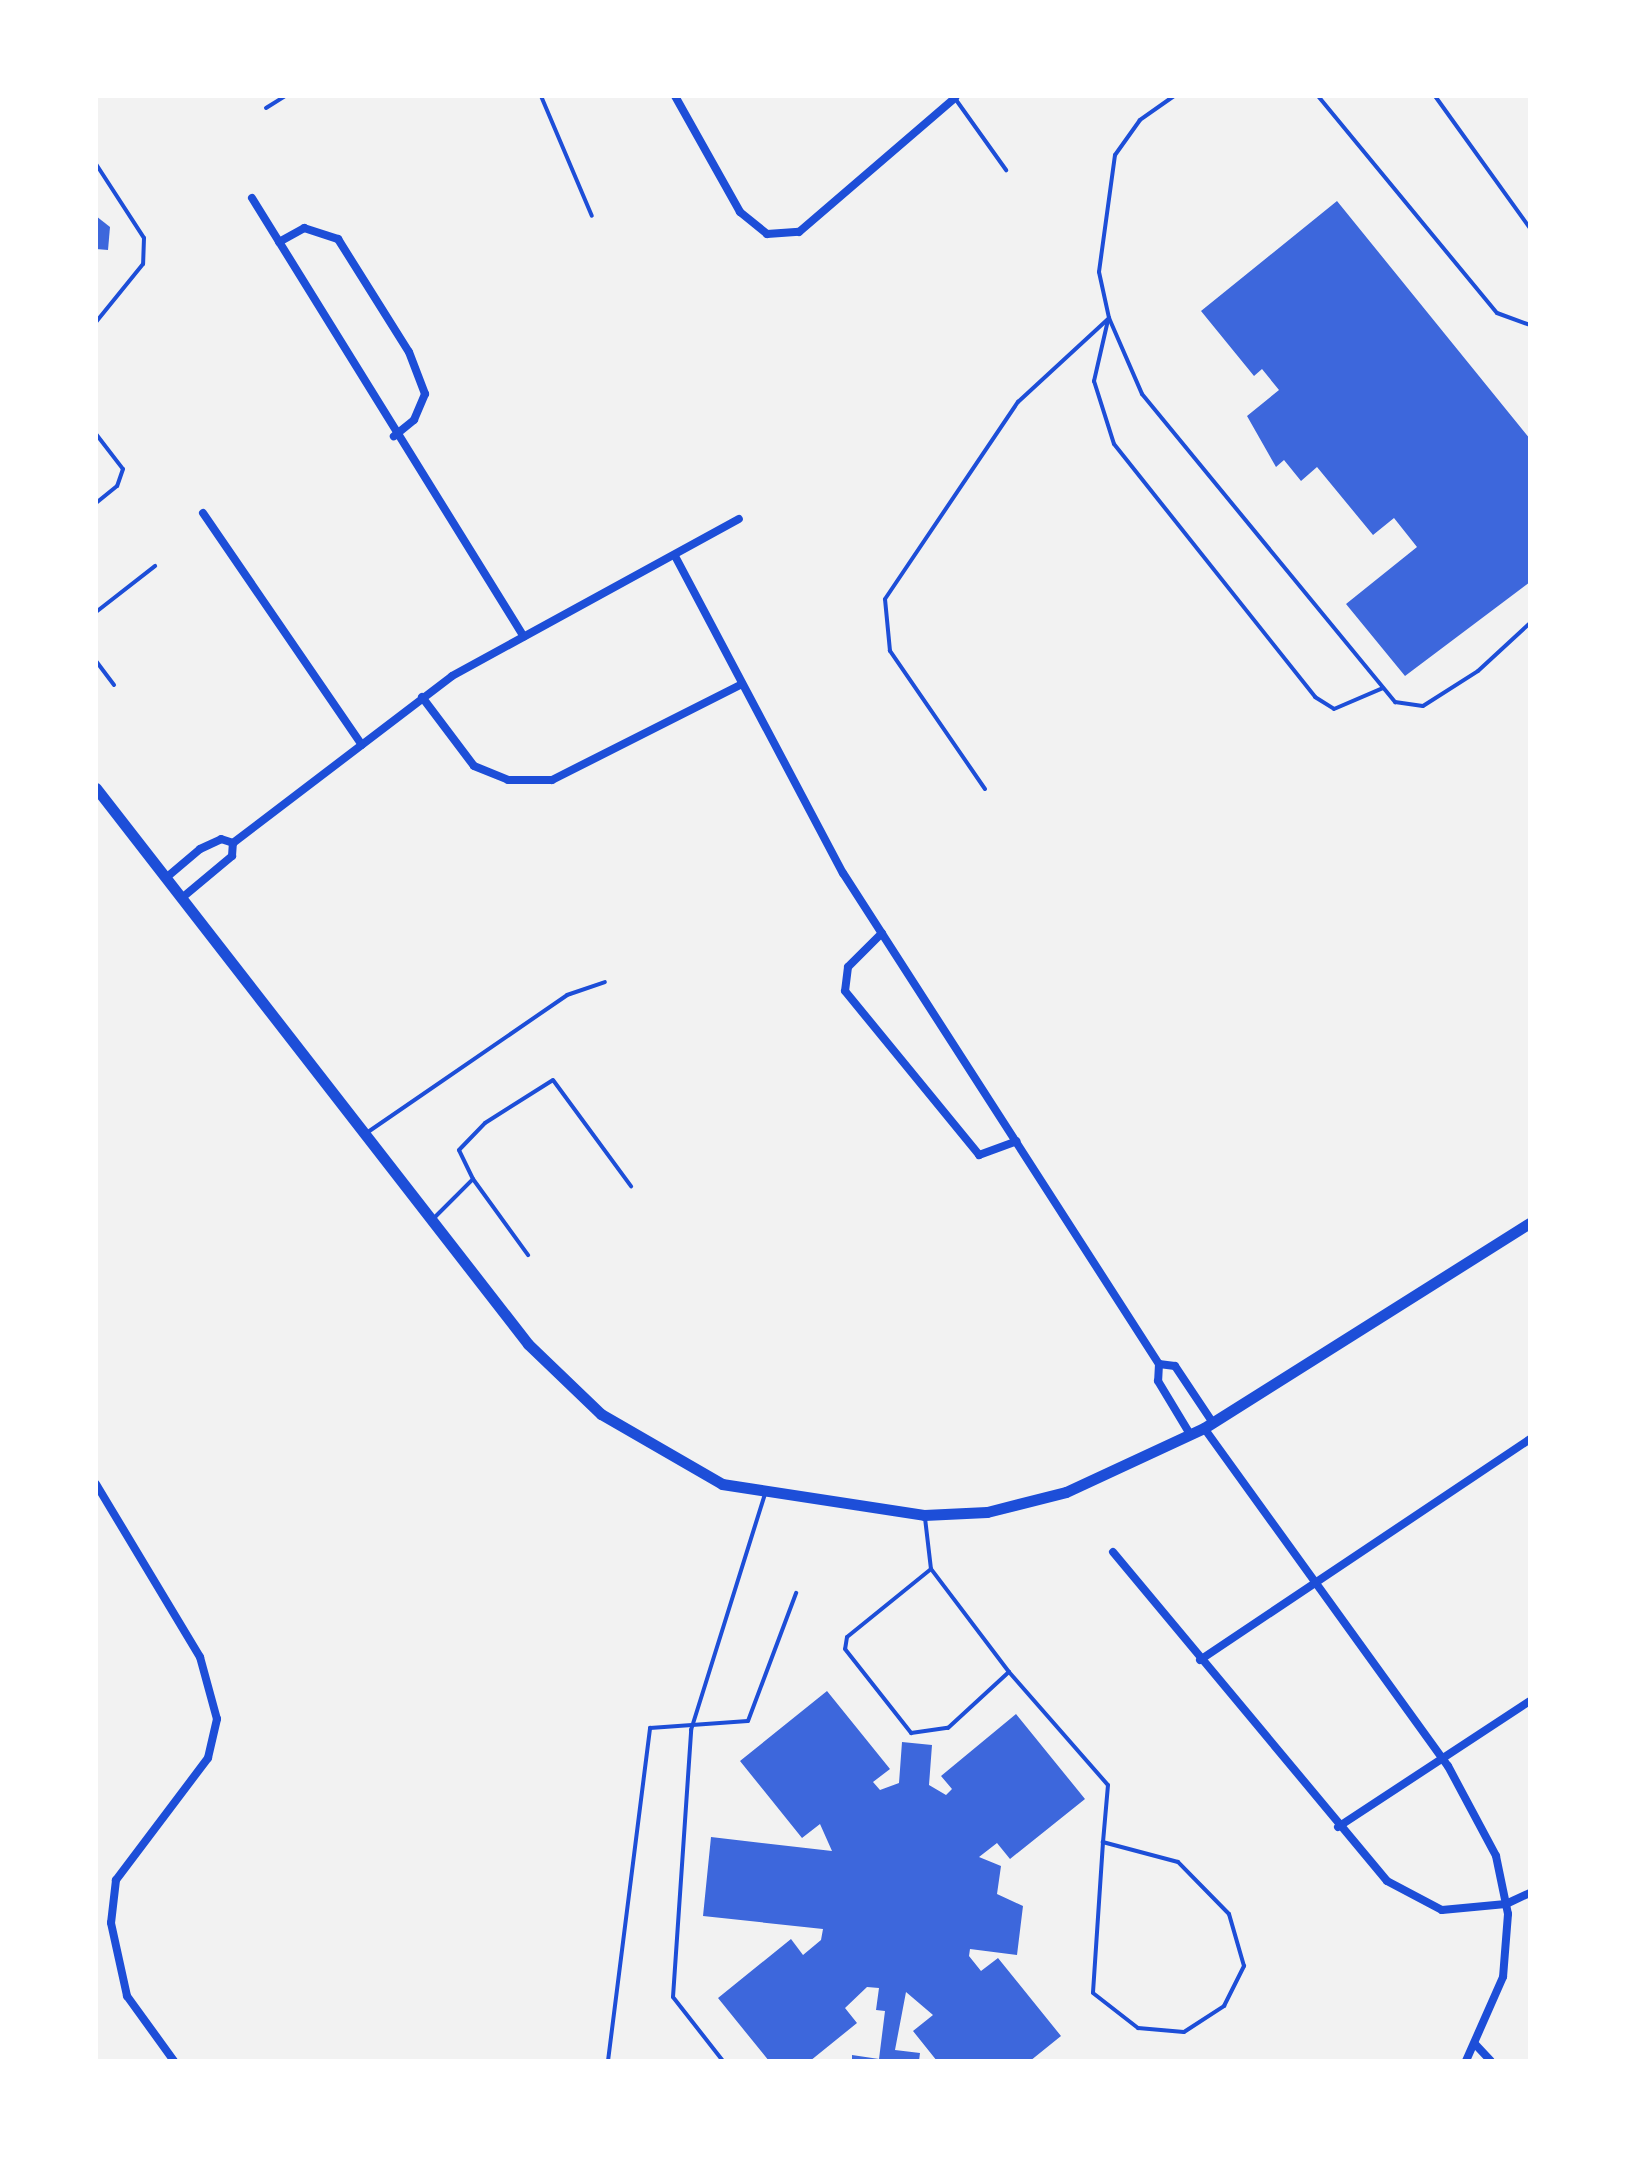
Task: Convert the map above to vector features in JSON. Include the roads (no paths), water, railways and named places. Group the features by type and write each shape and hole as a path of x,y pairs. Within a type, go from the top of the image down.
{"street":[{"path":"675,96 740,212 767,234 799,232 954,97"},
{"path":"252,198 394,436 524,637"},
{"path":"279,242 304,228 338,239 409,352 425,394 414,420 394,436"},
{"path":"203,513 362,745"},
{"path":"183,897 232,856 233,843 422,697 739,519"},
{"path":"675,556 789,780 882,933 1159,1364 1158,1381 1190,1434"},
{"path":"422,697 474,766 508,780 552,780 742,684"},
{"path":"96,788 183,897 430,1222 528,1344 601,1414 686,1469 765,1494 924,1515 987,1512 1052,1496 1208,1425 1530,1223"},
{"path":"167,877 200,849 221,839 233,843"},
{"path":"882,933 848,967 845,991 979,1155 1017,1141"},
{"path":"1159,1364 1175,1366 1208,1425 1443,1759 1496,1856 1506,1904 1503,1977 1466,2061"},
{"path":"1200,1660 1530,1439"},
{"path":"96,1484 200,1657 217,1719 208,1758 116,1880 111,1923 127,1996 174,2061"},
{"path":"1113,1552 1338,1827 1387,1881 1442,1910 1506,1904 1530,1893"},
{"path":"1338,1827 1530,1701"},
{"path":"1475,2044 1491,2061"}],"lane":[{"path":"266,108 285,96"},
{"path":"541,96 592,216"},
{"path":"1174,96 1140,120 1115,155 1099,272 1109,318 1142,394 1395,702 1423,706 1478,671 1530,623"},
{"path":"1318,96 1497,313 1530,325"},
{"path":"1435,96 1530,228"},
{"path":"954,97 1006,170"},
{"path":"96,164 144,238 143,264 96,322"},
{"path":"1109,318 1094,381 1114,444 1315,697 1334,709 1383,688"},
{"path":"985,789 890,651 885,599 1018,402 1109,318"},
{"path":"96,434 123,469 117,486 96,503"},
{"path":"96,612 155,566"},
{"path":"96,661 114,685"},
{"path":"363,1135 567,995 605,982"},
{"path":"528,1255 473,1179 459,1150 485,1123 553,1080 631,1186"},
{"path":"430,1222 473,1179"},
{"path":"723,2061 673,1997 691,1730 765,1494"},
{"path":"924,1515 931,1569 1009,1672 1108,1785 1103,1842 1093,1993 1138,2028 1184,2032 1224,2006 1244,1966 1229,1914 1178,1862 1103,1842"},
{"path":"931,1569 847,1637 845,1649 911,1733 948,1728 1009,1672"},
{"path":"608,2061 650,1728 691,1730 748,1721 796,1593"}]}
